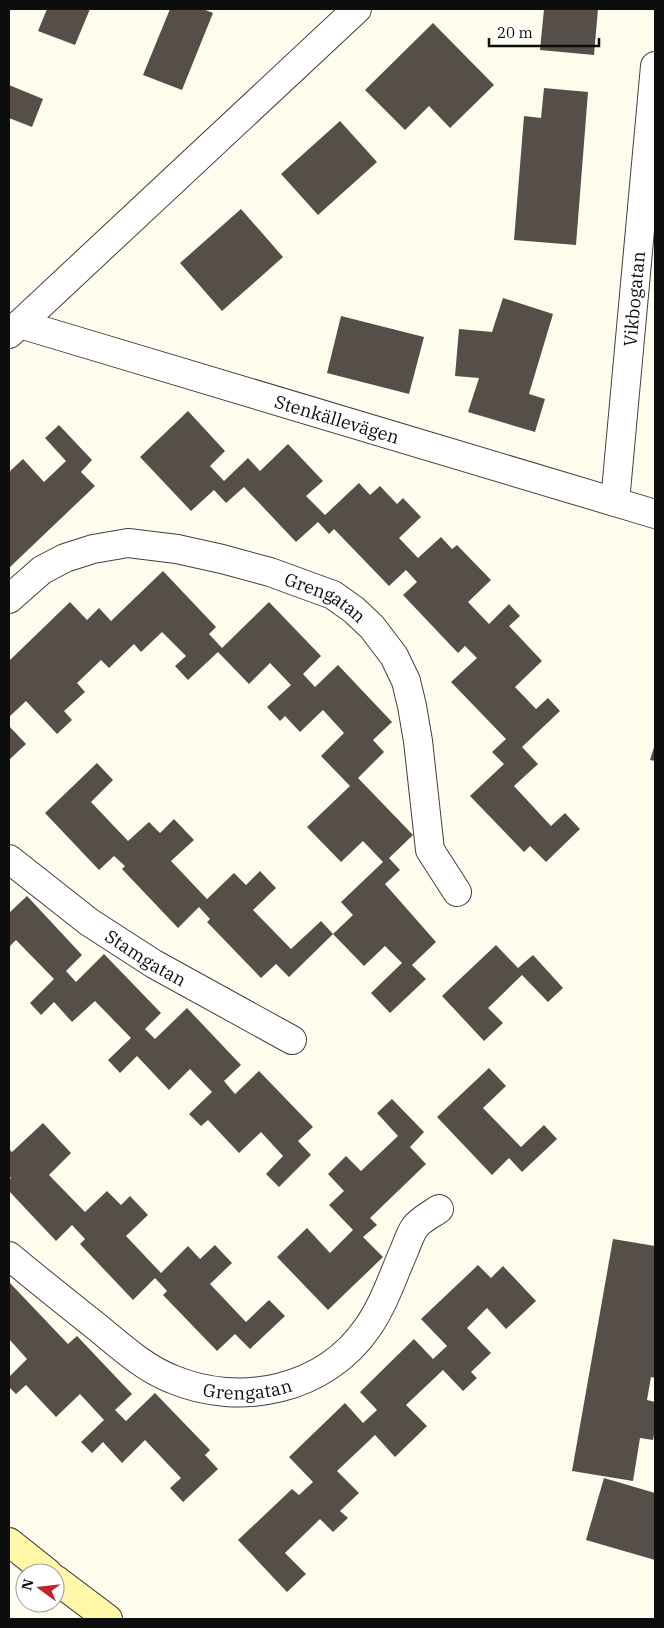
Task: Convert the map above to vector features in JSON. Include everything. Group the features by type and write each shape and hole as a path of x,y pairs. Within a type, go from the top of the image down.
{"street":[{"path":"14,329 357,9"},
{"name":"Vikbogatan","path":"615,502 655,66"},
{"name":"Stenkällevägen","path":"14,329 655,514"},
{"name":"Grengatan","path":"9,599 42,570 65,558 93,549 128,543 178,549 222,559 270,572 333,595 354,610 372,627 394,656 406,681 416,732 430,850 457,892"},
{"name":"Stamgatan","path":"9,859 89,922 154,964 292,1040"},
{"name":"Grengatan","path":"9,1256 142,1362 171,1379 203,1389 238,1392 269,1391 296,1384 345,1354 368,1327 383,1300 415,1226 439,1208"},
{"path":"9,1542 35,1563"},
{"path":"65,1587 108,1619"}],"building":[{"path":"47,9 90,9 75,45 38,31"},
{"path":"170,9 203,9 213,13 182,90 143,75"},
{"path":"544,9 598,9 594,55 540,50"},
{"path":"433,23 494,85 450,128 429,106 405,130 365,90"},
{"path":"9,85 43,99 32,127 9,118"},
{"path":"544,88 588,92 576,245 514,240 524,116 541,118"},
{"path":"340,121 377,162 318,215 281,174"},
{"path":"241,209 283,257 222,311 180,263"},
{"path":"503,298 553,314 529,394 545,399 535,432 468,412 479,378 455,376 459,329 492,332"},
{"path":"341,316 424,337 409,394 327,373"},
{"path":"188,411 225,451 210,466 224,481 248,458 260,471 288,444 323,481 306,496 325,515 359,483 370,495 380,486 397,504 403,498 421,517 399,538 418,558 441,537 452,549 457,545 491,580 468,602 489,624 509,604 520,616 509,626 542,661 515,687 536,709 548,698 560,711 522,747 538,764 514,786 551,826 565,813 580,829 546,862 530,846 524,852 470,796 504,764 492,752 506,739 451,682 477,658 465,646 458,653 403,595 417,582 406,570 389,586 334,529 329,534 318,522 296,542 244,487 226,503 214,490 191,511 140,457"},
{"path":"59,425 92,460 81,472 95,486 9,568 9,472 23,459 44,482 66,461 45,438"},
{"path":"163,571 216,627 209,634 222,648 269,602 321,656 303,674 315,687 338,665 392,722 373,740 384,752 358,778 413,835 389,858 400,870 385,884 436,942 412,965 426,979 390,1013 371,993 402,963 385,946 364,966 333,934 353,915 341,902 383,862 363,841 341,862 307,827 350,786 321,756 344,733 323,710 300,732 285,716 280,721 267,707 291,685 270,663 249,684 218,652 188,680 175,666 186,656 162,632 141,652 134,644 109,668 101,660 77,683 85,692 64,711 72,720 57,734 26,701 9,717 9,661 70,602 87,620 99,608 111,621"},
{"path":"9,726 26,744 9,760"},
{"path":"655,744 655,761 650,760"},
{"path":"97,763 113,780 91,802 128,841 149,822 160,833 174,819 194,840 171,861 207,899 234,873 246,885 260,871 276,888 253,910 291,949 321,921 333,934 289,977 276,964 261,978 207,922 210,919 199,907 178,928 122,869 125,866 114,856 99,870 45,813"},
{"path":"27,896 82,955 66,971 76,982 104,954 161,1013 145,1029 155,1039 187,1008 241,1065 224,1081 235,1094 259,1071 313,1127 298,1141 311,1155 279,1187 266,1174 283,1156 261,1132 239,1153 208,1120 201,1126 189,1114 212,1092 190,1069 169,1090 137,1056 120,1073 108,1060 131,1038 95,1001 72,1022 54,1002 41,1015 30,1003 54,979 16,940 9,947 9,913"},
{"path":"496,945 518,968 533,955 563,988 548,1002 522,975 488,1008 503,1023 484,1041 442,996"},
{"path":"489,1068 506,1086 483,1108 521,1147 544,1125 557,1139 522,1172 509,1158 492,1175 437,1117"},
{"path":"392,1099 424,1132 410,1147 426,1164 370,1218 377,1225 363,1237 383,1257 328,1310 277,1257 307,1228 330,1253 353,1230 329,1205 344,1191 328,1174 346,1156 361,1171 398,1136 377,1113"},
{"path":"43,1123 71,1153 49,1175 85,1212 107,1191 121,1205 130,1196 148,1215 126,1236 161,1273 188,1246 200,1259 215,1245 232,1263 210,1284 246,1322 269,1300 285,1316 250,1349 235,1334 217,1351 163,1295 167,1291 155,1278 133,1300 80,1244 85,1239 72,1225 56,1241 9,1191 9,1180 11,1178 9,1175 9,1149 12,1152"},
{"path":"613,1239 655,1246 655,1378 651,1377 647,1400 655,1402 655,1430 653,1440 640,1438 633,1481 572,1471"},
{"path":"478,1265 491,1278 503,1266 536,1301 506,1329 487,1308 467,1328 491,1353 471,1372 477,1378 463,1391 443,1370 406,1405 427,1426 395,1457 375,1435 337,1471 359,1493 340,1511 348,1518 333,1532 320,1519 285,1553 306,1574 287,1592 238,1540 292,1489 299,1495 313,1482 289,1457 345,1403 363,1423 377,1410 360,1392 414,1339 433,1359 447,1346 421,1319"},
{"path":"9,1282 68,1344 77,1336 132,1394 115,1410 126,1421 155,1393 210,1450 205,1455 218,1469 183,1502 170,1488 181,1478 145,1440 122,1463 103,1442 92,1453 81,1442 104,1420 80,1394 56,1417 26,1385 16,1394 9,1387 9,1377 27,1359 9,1339"},
{"path":"604,1478 655,1493 655,1560 586,1540"}]}
